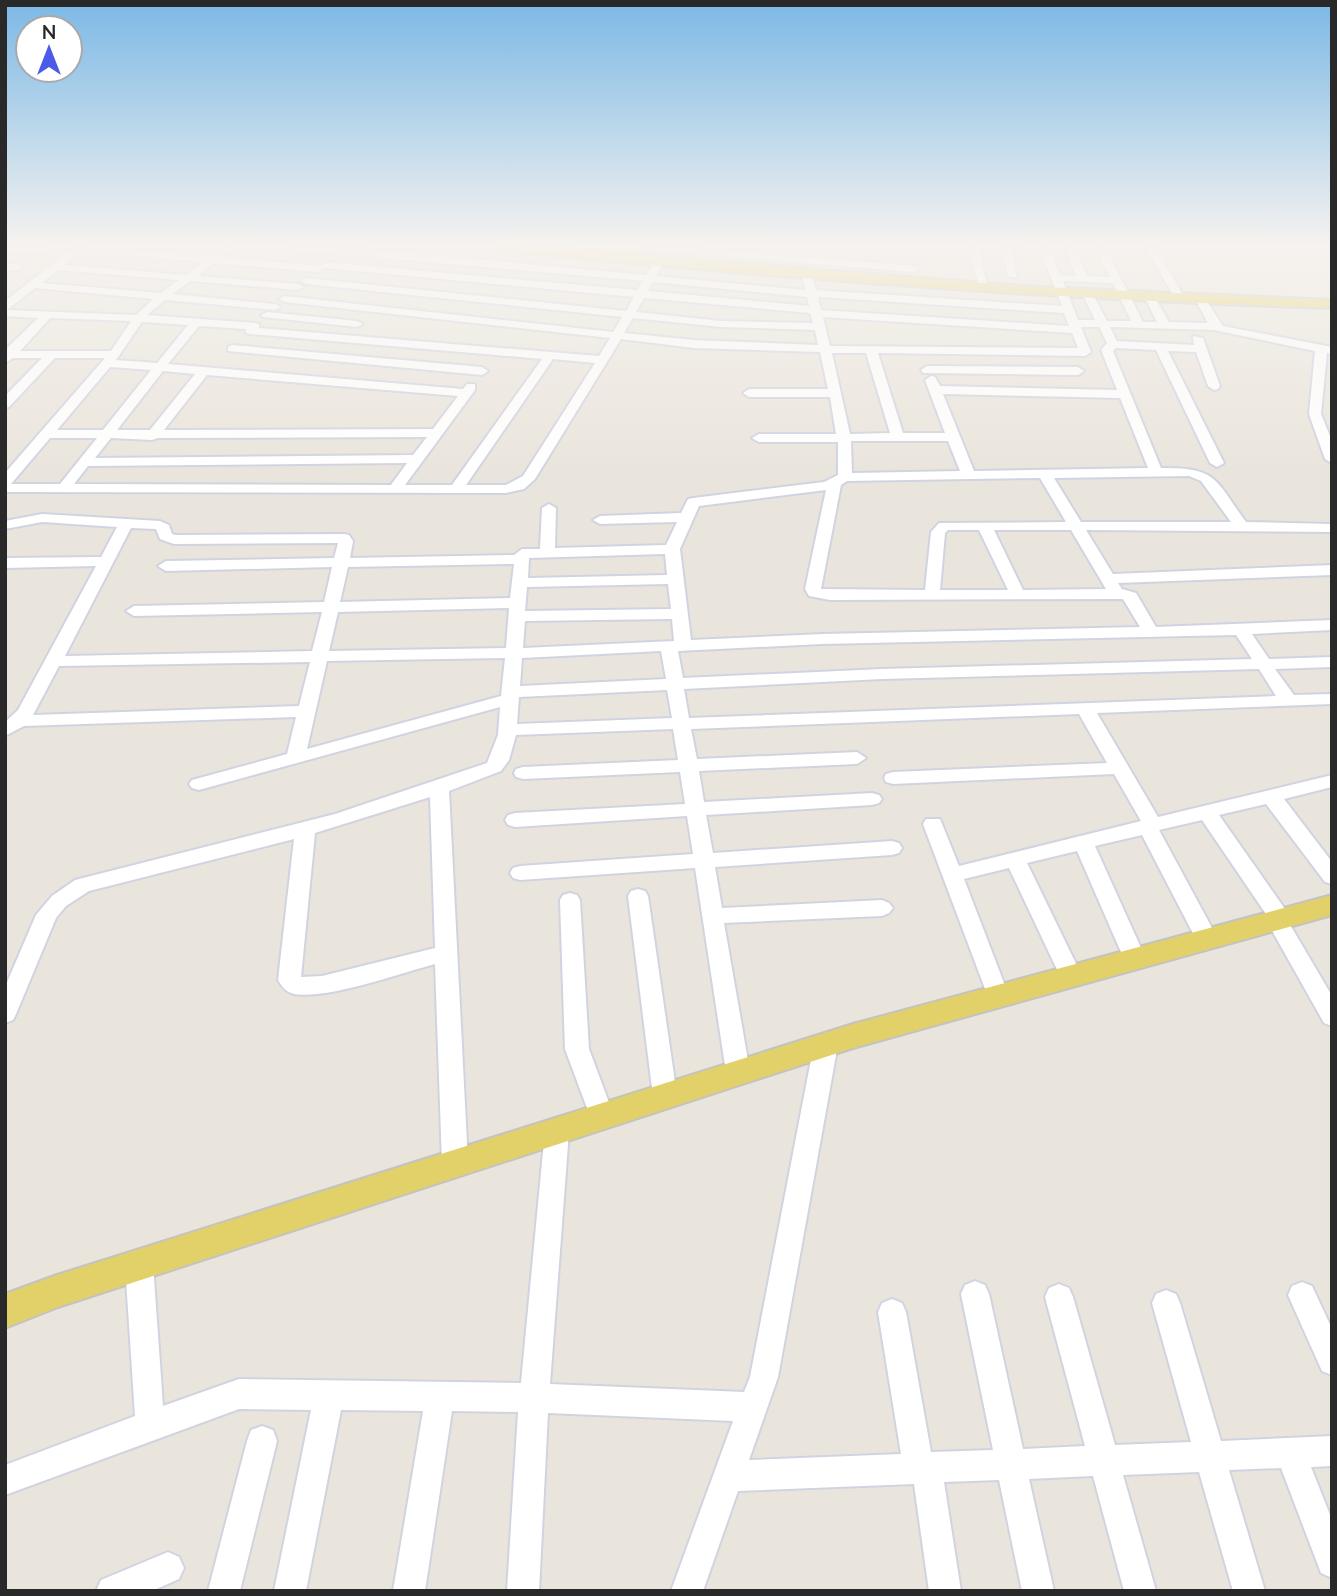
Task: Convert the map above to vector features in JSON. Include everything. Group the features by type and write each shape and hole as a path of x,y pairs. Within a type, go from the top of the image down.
{"main road":[{"path":"5,1311 57,1290 826,1044 1332,905"}],"street":[{"path":"7,356 41,321"},
{"path":"5,482 111,359 136,321"},
{"path":"188,321 603,360"},
{"path":"152,436 207,370 261,321"},
{"path":"345,321 357,324"},
{"path":"305,379 360,321"},
{"path":"493,321 694,345 919,350 973,337 1074,326 1102,324 1216,327 1326,351 1317,421 1330,452"},
{"path":"5,525 103,506 222,489 396,486 506,489 524,483 626,321"},
{"path":"692,321 819,327"},
{"path":"818,321 844,437 839,480 813,589 815,593 1018,595 1332,570"},
{"path":"875,321 1085,352 1072,321"},
{"path":"1137,321 1139,325"},
{"path":"1163,321 1165,326"},
{"path":"1214,321 1216,327"},
{"path":"63,489 196,322"},
{"path":"1102,324 1113,344"},
{"path":"1194,327 1199,349 1214,386"},
{"path":"1156,471 1107,350 1113,344 1199,349"},
{"path":"1160,347 1217,463"},
{"path":"396,486 498,349"},
{"path":"871,349 898,437"},
{"path":"919,350 968,474"},
{"path":"7,356 51,355 111,359 159,367 466,393"},
{"path":"5,404 51,355"},
{"path":"226,355 326,357 482,371"},
{"path":"457,487 550,355"},
{"path":"927,370 1078,371"},
{"path":"934,390 1123,394"},
{"path":"749,393 834,393"},
{"path":"1317,421 1332,421"},
{"path":"46,434 152,436 437,433"},
{"path":"222,489 254,435"},
{"path":"759,438 952,437"},
{"path":"85,462 418,459"},
{"path":"738,1072 674,684 680,614 673,549 691,505 698,500 790,491 839,480 968,474 1191,472 1206,478 1242,526"},
{"path":"1044,473 1113,587 1130,596 1151,632"},
{"path":"5,488 63,489 103,506 126,523 163,526 165,536 174,540 340,536 346,541 296,757"},
{"path":"547,552 549,508"},
{"path":"601,551 600,513 686,517"},
{"path":"13,725 54,662 126,523"},
{"path":"984,524 1018,595"},
{"path":"932,595 940,528 952,525 1332,528"},
{"path":"5,1014 47,915 70,892 82,885 305,830 439,789 494,767 504,748 508,730 520,559 524,553 673,549"},
{"path":"166,566 520,559"},
{"path":"5,563 107,561"},
{"path":"134,611 517,601 677,579"},
{"path":"517,601 680,614"},
{"path":"54,662 513,653 822,639 1241,630 1332,625"},
{"path":"1241,630 1288,700"},
{"path":"199,784 510,696 674,684 882,674 1332,662"},
{"path":"508,730 1332,699"},
{"path":"1084,707 1150,826 1207,939"},
{"path":"13,725 307,711"},
{"path":"523,773 857,758"},
{"path":"893,778 1119,768"},
{"path":"952,875 1332,781"},
{"path":"439,789 455,1163"},
{"path":"1271,796 1332,877"},
{"path":"515,820 872,799"},
{"path":"1207,813 1279,919 1332,1017"},
{"path":"933,824 998,996"},
{"path":"305,830 289,980 296,986 322,985 446,953"},
{"path":"1083,842 1135,959"},
{"path":"520,873 892,848"},
{"path":"1014,860 1071,976"},
{"path":"638,896 665,1096"},
{"path":"570,900 577,1049 601,1116"},
{"path":"711,916 882,908"},
{"path":"687,1591 764,1377 826,1044"},
{"path":"523,1591 534,1398 556,1131"},
{"path":"138,1264 150,1425"},
{"path":"975,1294 1038,1591"},
{"path":"1303,1295 1332,1361"},
{"path":"1059,1297 1140,1591"},
{"path":"1166,1303 1249,1591"},
{"path":"892,1312 944,1591"},
{"path":"5,1480 239,1394 534,1398 753,1407"},
{"path":"289,1591 329,1394"},
{"path":"409,1591 440,1396"},
{"path":"224,1591 262,1441"},
{"path":"729,1476 1332,1451"},
{"path":"1291,1453 1332,1562"},
{"path":"112,1591 168,1568"}]}
